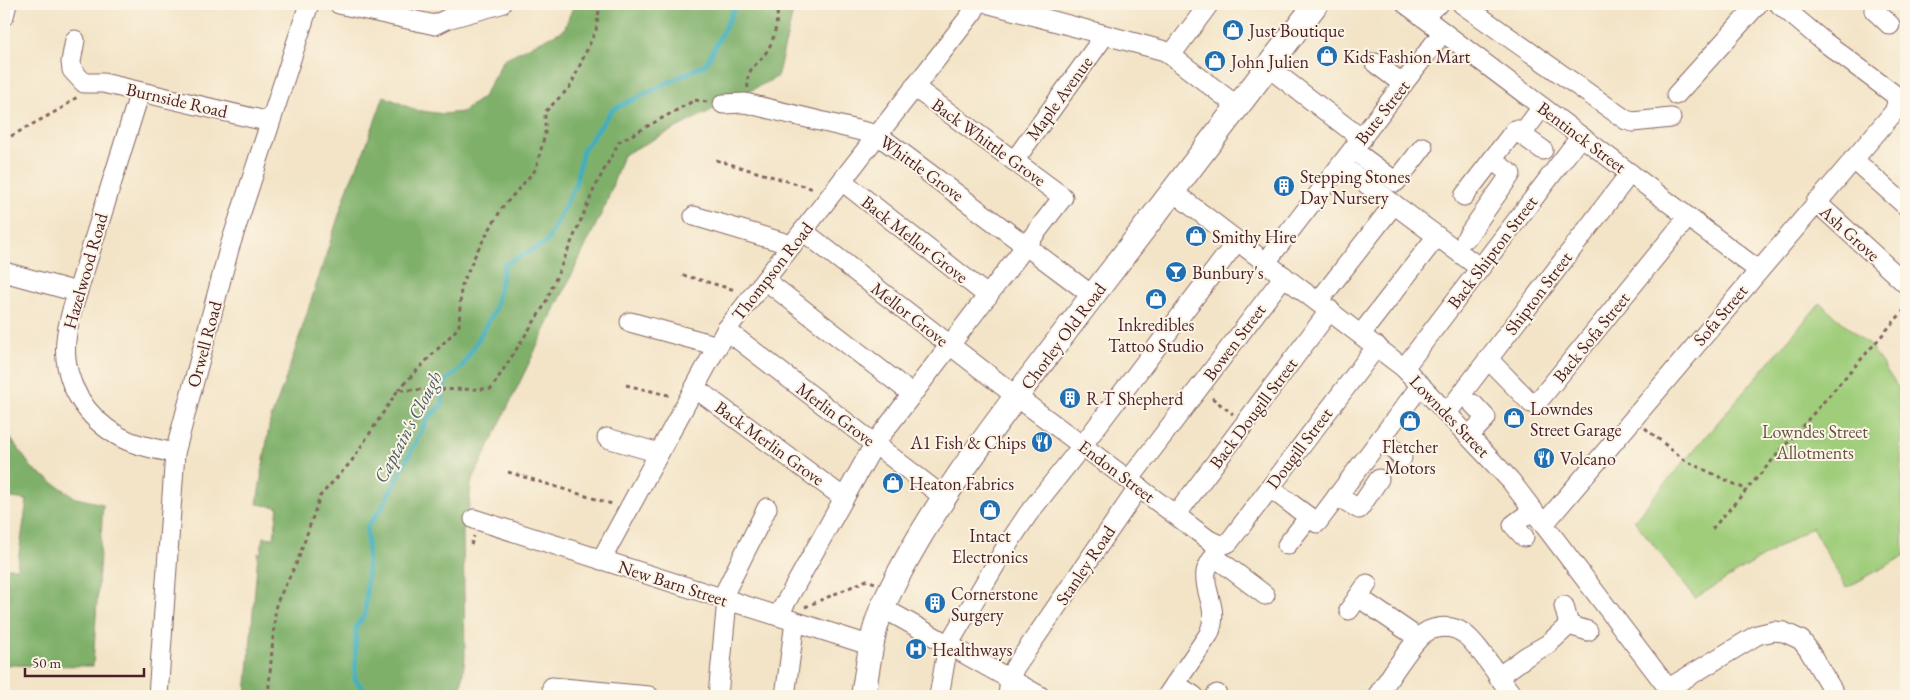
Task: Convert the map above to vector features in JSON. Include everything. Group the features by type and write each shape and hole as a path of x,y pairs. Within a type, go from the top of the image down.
{"main road":[{"name":"Chorley Old Road","path":"862,696 872,646 888,599 909,558 945,498 1017,397 1316,4"}],"street":[{"path":"4,16 7,4"},
{"name":"Orwell Road","path":"158,696 175,453 229,249 308,4"},
{"path":"339,4 443,16 501,4"},
{"name":"Thompson Road","path":"601,560 722,338 759,287 973,12 977,4"},
{"path":"990,4 1172,55 1238,106"},
{"path":"1172,55 1209,4"},
{"name":"Bentinck Street","path":"1406,4 1758,270"},
{"path":"1423,16 1440,4"},
{"path":"1461,4 1626,120 1633,122 1671,118"},
{"path":"1676,95 1758,4"},
{"path":"1877,4 1874,10 1890,25"},
{"path":"1785,5 1823,41 1901,102"},
{"name":"Bute Street","path":"1266,262 1444,32"},
{"name":"Maple Avenue","path":"1014,161 1105,35"},
{"path":"76,40 71,62 72,70 84,83"},
{"path":"1375,63 1403,84"},
{"path":"1268,67 1357,144 1396,182 1423,147"},
{"name":"Burnside Road","path":"84,83 103,83 270,122"},
{"name":"Back Whittle Grove","path":"914,87 1063,197 1026,246"},
{"name":"Hazelwood Road","path":"140,92 77,292 68,327 66,359 75,390 82,403 101,425 130,441 175,453"},
{"name":"Sofa Street","path":"1524,537 1513,525 1538,517 1633,418 1901,102"},
{"name":"Whittle Grove","path":"723,104 745,103 878,134 1093,296"},
{"path":"1515,130 1525,130 1542,107"},
{"path":"1515,130 1542,150"},
{"path":"1464,196 1515,130"},
{"name":"Back Shipton Street","path":"1404,368 1580,136"},
{"path":"1853,159 1906,206"},
{"path":"1466,238 1511,174 1492,160"},
{"path":"1341,165 1480,268"},
{"name":"Shipton Street","path":"1447,413 1630,173"},
{"name":"Back Mellor Grove","path":"837,187 988,296"},
{"name":"Lowndes Street","path":"1172,192 1404,368 1502,470 1672,692"},
{"name":"Ash Grove","path":"1816,202 1906,284"},
{"name":"Back Dougill Street","path":"1176,515 1245,424 1394,204"},
{"name":"Mellor Grove","path":"694,216 797,238 950,345 1017,397"},
{"name":"Back Sofa Street","path":"1488,359 1531,403 1536,404 1688,217"},
{"path":"1361,334 1437,236"},
{"path":"939,696 948,645 1006,547 1028,514 1082,446 1237,240"},
{"path":"785,696 785,618 844,498 875,443 1026,246"},
{"path":"4,272 77,292"},
{"name":"Bowen Street","path":"1134,484 1199,388 1284,276"},
{"path":"759,287 912,394"},
{"name":"Merlin Grove","path":"630,322 722,338 875,443 945,498"},
{"name":"Dougill Street","path":"1217,550 1223,544 1229,542 1377,346"},
{"path":"1270,488 1317,523 1421,385"},
{"name":"Back Merlin Grove","path":"691,394 844,498"},
{"name":"Endon Street","path":"1017,397 1209,540 1217,550 1265,595"},
{"path":"1469,436 1486,418 1473,404"},
{"path":"1382,437 1402,458"},
{"path":"607,438 659,453"},
{"path":"1338,496 1359,509 1379,479"},
{"name":"Stanley Road","path":"1009,687 1015,668 1134,484"},
{"path":"718,696 724,599 767,508"},
{"path":"1287,545 1308,517"},
{"name":"New Barn Street","path":"474,519 872,646"},
{"path":"1194,696 1171,690 1209,634 1212,626 1212,608 1206,574 1217,550"},
{"path":"1358,597 1418,638"},
{"path":"888,599 948,645 1009,687 1040,696"},
{"path":"1564,606 1569,625"},
{"path":"1498,677 1526,656 1548,644 1569,625"},
{"path":"1569,625 1588,631"},
{"path":"1377,696 1418,638 1432,629 1448,628 1457,629 1470,639 1513,696"},
{"path":"1672,692 1757,635 1774,631 1784,632 1801,640 1836,696"},
{"path":"552,687 649,696"}],"path":[{"path":"268,696 276,604 298,560 320,496 351,462 398,390 459,327 461,287 477,251 502,208 536,169 545,134 545,112 570,87 596,30 600,4"},
{"path":"745,103 749,91 747,81 749,71 767,51 771,43 774,36 778,4"},
{"path":"4,140 75,99 84,83"},
{"path":"398,390 490,389 544,306 594,187 619,142 696,100 723,104"},
{"path":"716,160 837,187"},
{"path":"683,275 759,287"},
{"path":"1712,529 1906,308"},
{"path":"626,384 691,394"},
{"path":"1199,388 1245,424"},
{"path":"1633,418 1684,460 1746,490"},
{"path":"508,472 629,508"},
{"path":"785,618 868,580 888,599"}],"green space":[{"path":"574,4 795,4 777,77 623,155 606,204 471,483 469,506 463,531 465,657 460,696 246,696 258,553 261,553 263,537 274,538 278,507 257,504 270,421 287,375 349,184 364,151 384,96 415,110 443,114 462,112 483,97 504,59 564,30"},
{"name":"Lowndes Street Allotments","path":"1820,303 1871,347 1899,389 1904,556 1846,588 1812,527 1695,598 1634,520"},
{"path":"4,429 32,468 76,498 103,504 93,666 4,665 4,568 17,568 27,500 4,497"}],"waterway":[{"name":"Captain's Clough","path":"370,696 355,680 356,626 365,614 368,562 367,527 383,506 428,418 442,405 445,382 462,367 495,310 504,265 547,242 575,186 583,150 612,110 706,64 735,8"}],"place":[{"name":"Just Boutique","path":"1233,30"},
{"name":"Kids Fashion Mart","path":"1327,56"},
{"name":"John Julien","path":"1215,61"},
{"name":"Stepping Stones Day Nursery","path":"1284,186"},
{"name":"Smithy Hire","path":"1196,236"},
{"name":"Bunbury's","path":"1176,272"},
{"name":"Inkredibles Tattoo Studio","path":"1156,299"},
{"name":"R T Shepherd","path":"1070,398"},
{"name":"Lowndes Street Garage","path":"1514,418"},
{"name":"Fletcher Motors","path":"1410,421"},
{"name":"A1 Fish & Chips","path":"1042,442"},
{"name":"Volcano","path":"1544,458"},
{"name":"Heaton Fabrics","path":"893,483"},
{"name":"Intact Electronics","path":"990,510"},
{"name":"Cornerstone Surgery","path":"935,603"},
{"name":"Healthways","path":"916,649"}]}
